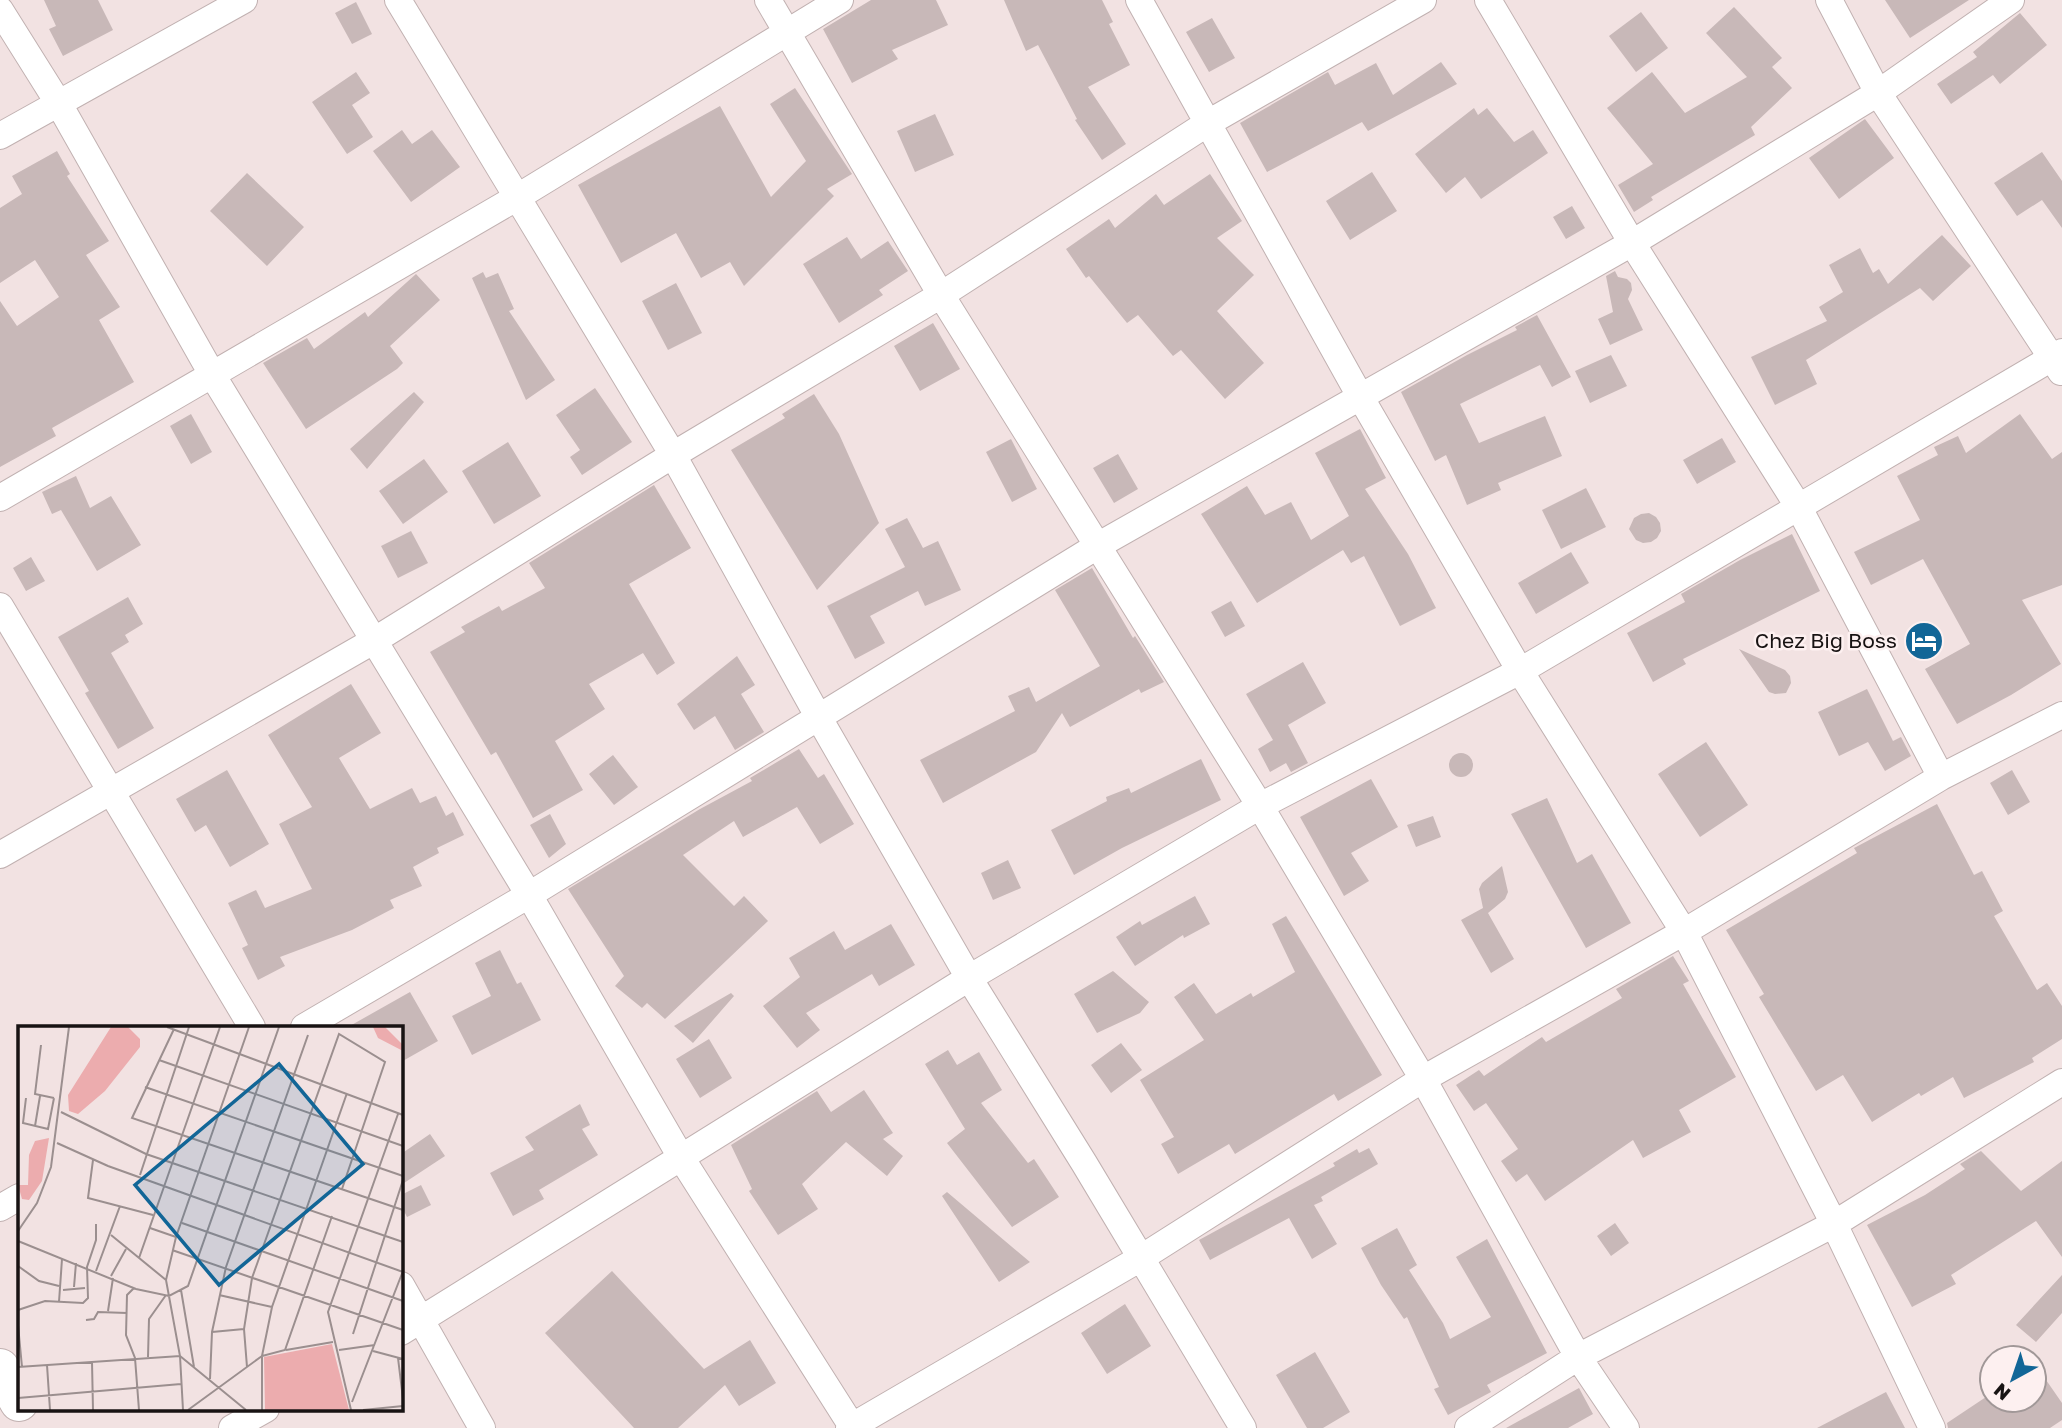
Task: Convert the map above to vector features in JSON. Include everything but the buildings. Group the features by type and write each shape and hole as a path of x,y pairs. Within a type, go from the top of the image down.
{"main road":[{"path":"0,1368 18,1400"},
{"path":"24,1410 34,1428"}],"street":[{"path":"0,136 244,0"},
{"path":"398,0 673,456 819,718 970,978 1243,1428"},
{"path":"768,0 942,295 1260,806 1423,1079 1578,1357 1626,1428"},
{"path":"0,498 516,198 840,0"},
{"path":"1139,0 1361,398 1520,671 1684,932 1834,1224 1933,1428"},
{"path":"0,855 375,640 673,456 942,295 1208,123 1423,0"},
{"path":"1488,0 1632,243 1798,506 1941,777"},
{"path":"411,1326 970,978 1260,806 1520,671 1798,506 2059,361 1878,93 1829,0"},
{"path":"306,1026 529,895 1100,545 1632,243 1878,93 2011,0"},
{"path":"0,10 59,104 213,376 529,895 682,1159 851,1427 1141,1258 1423,1079 1684,932 1941,777 2062,715"},
{"path":"0,606 251,1026"},
{"path":"1468,1428 1578,1357 1834,1224 2062,1082"},
{"path":"0,1209 18,1198"},
{"path":"402,1289 411,1326 482,1428"},
{"path":"232,1428 264,1410"}],"place":[{"name":"Chez Big Boss","path":"1924,641"}]}
